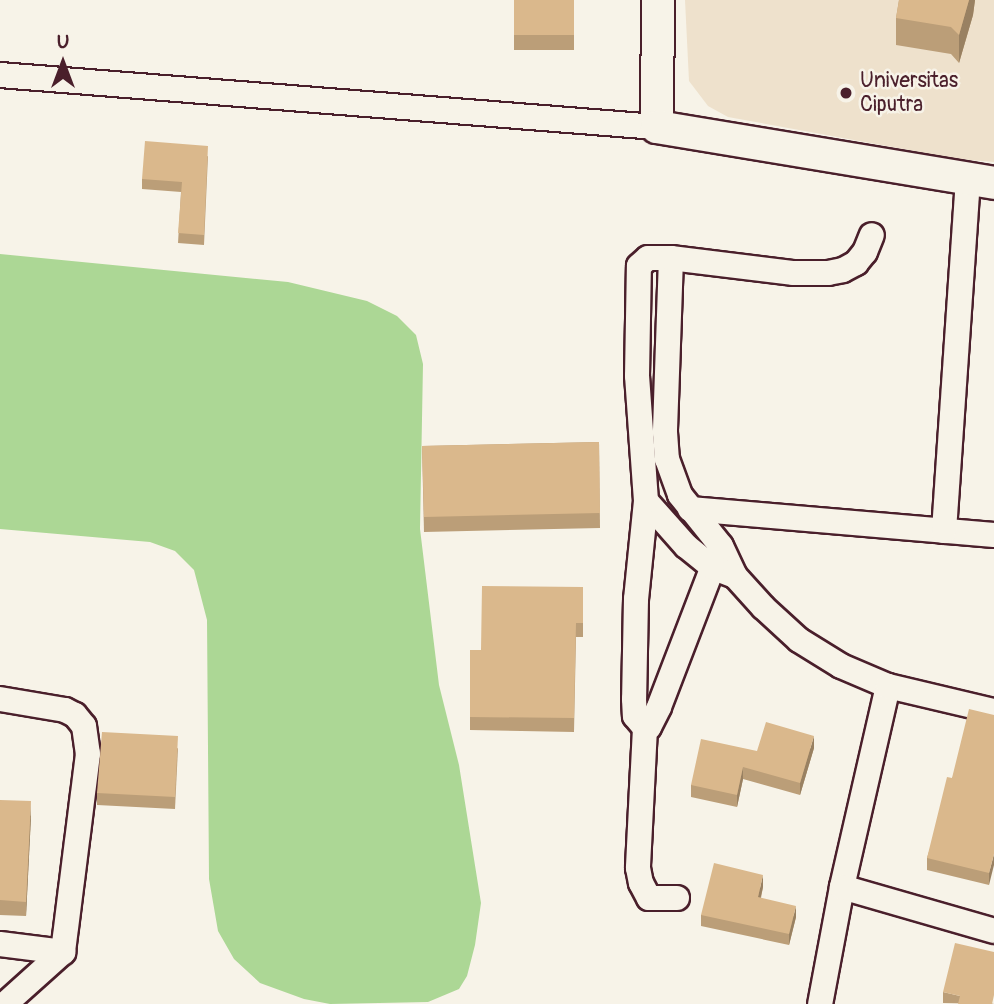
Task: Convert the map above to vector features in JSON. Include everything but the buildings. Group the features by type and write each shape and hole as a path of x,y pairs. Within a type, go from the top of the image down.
{"street":[{"path":"657,127 658,0"},
{"path":"0,75 657,127 981,181 944,531"},
{"path":"645,728 637,721 634,699 636,598 646,501 637,376 639,266 648,258 671,258 794,273 828,273 843,270 856,263 872,235"},
{"path":"671,258 665,432 674,480 717,557 799,640 841,666 888,686 994,711"},
{"path":"646,501 686,546 717,557"},
{"path":"690,509 994,535"},
{"path":"645,728 652,723 659,707 717,557"},
{"path":"820,1004 842,887 888,686"},
{"path":"0,699 65,710 84,726 88,754 63,952 5,1004"},
{"path":"645,728 638,868 640,883 649,898 677,898"},
{"path":"842,887 994,931"},
{"path":"0,944 63,952"}],"shaded area":[{"name":"Universitas Ciputra","path":"685,0 994,0 994,162 958,159 728,117 708,106 689,81"}],"green space":[{"path":"0,254 288,282 367,301 397,316 416,335 423,364 420,529 439,685 459,765 481,903 475,945 467,976 459,989 428,1002 330,1004 304,999 260,983 234,959 218,931 209,879 207,620 194,570 175,551 150,542 0,529"}],"place":[{"name":"Universitas Ciputra","path":"846,93"}]}
